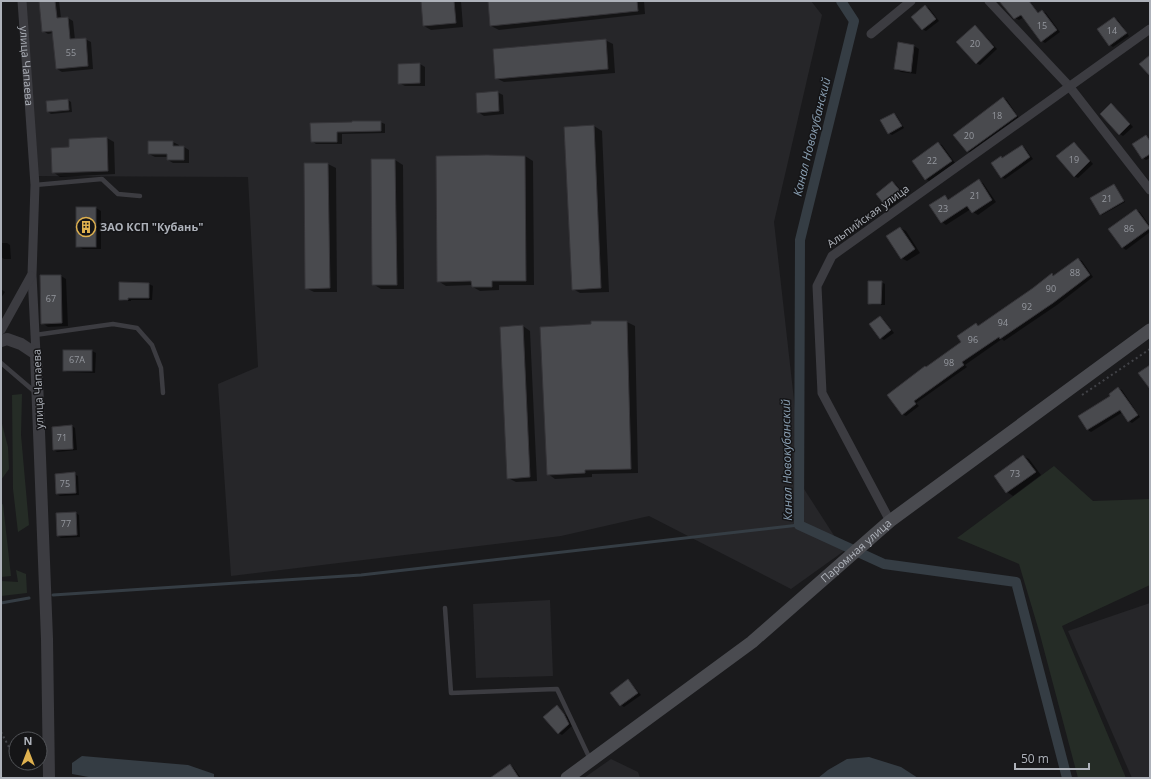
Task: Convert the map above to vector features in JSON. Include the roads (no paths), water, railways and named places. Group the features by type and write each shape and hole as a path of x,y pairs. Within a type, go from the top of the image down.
{"main road":[{"name":"Паромная улица","path":"566,778 752,642 885,525 1150,330"}],"street":[{"name":"улица Чапаева","path":"22,1 35,185 32,275 47,639 49,778"},
{"path":"871,34 911,1"},
{"path":"989,1 1069,86 1150,190"},
{"name":"Альпийская улица","path":"885,525 822,393 817,286 832,256 1150,29"},
{"path":"1,330 32,275"},
{"path":"1,341 7,339 21,344 36,354"}],"lane":[{"path":"35,185 102,179 118,194 140,196"},
{"path":"35,335 113,324 137,328 152,345 161,368 163,393"},
{"path":"1,363 38,394"},
{"path":"445,608 451,693 557,689 591,760"}],"waterway":[{"name":"Канал Новокубанский","path":"841,1 854,21 800,240 799,525 884,564 1016,582 1067,778"},
{"path":"53,595 361,575 799,525"},
{"path":"1,603 29,598"}],"place":[{"name":"ЗАО КСП \"Кубань\"","path":"86,227"}]}
